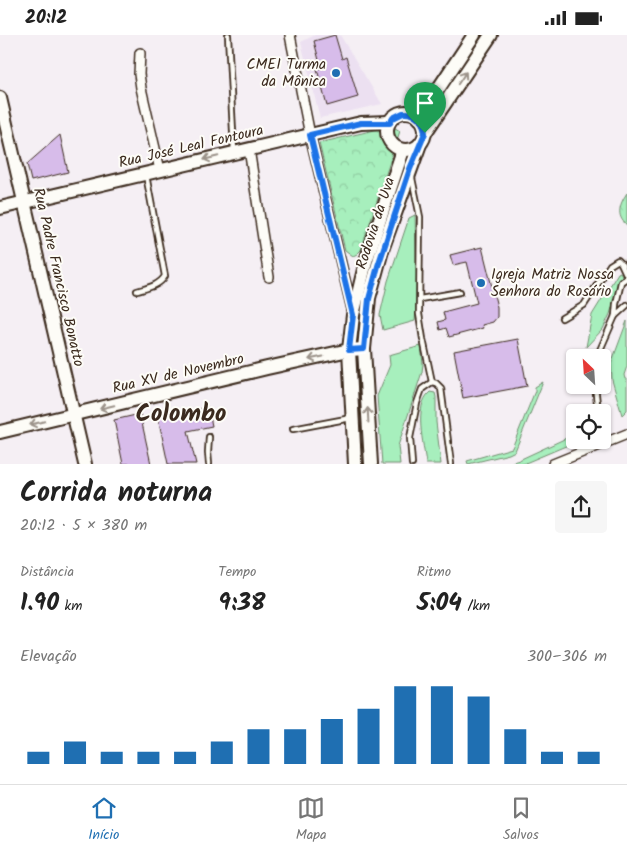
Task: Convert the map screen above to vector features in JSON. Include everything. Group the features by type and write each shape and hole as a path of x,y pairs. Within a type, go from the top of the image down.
{"main road":[{"path":"419,118 474,35"},
{"name":"Rodovia da Uva","path":"371,464 364,349 369,299 383,247 422,139 491,35"},
{"name":"Rua Padre Francisco Bonatto","path":"0,99 85,464"},
{"path":"403,113 409,113 419,118 424,127 422,139 415,148 403,150 389,140 388,128 393,118 403,113"},
{"name":"Rua José Leal Fontoura","path":"0,208 361,123 390,123"},
{"name":"Rodovia da Uva","path":"355,464 349,350 353,315 359,284 403,150"},
{"name":"Rua XV de Novembro","path":"0,432 349,350 364,349"}],"street":[{"path":"290,35 310,135 353,315"},
{"path":"140,53 139,74 141,88 160,170"},
{"path":"249,149 269,277"},
{"path":"611,440 627,435"},
{"path":"553,464 587,449"}],"lane":[{"path":"228,35 235,153"},
{"path":"410,169 420,217 419,314 422,339 432,382"},
{"path":"137,291 162,281 165,276 146,173"},
{"path":"562,319 584,305 610,265 618,261 621,263 627,277 621,281 615,316 601,349"},
{"path":"420,299 460,293"},
{"path":"615,316 627,305"},
{"path":"412,464 410,438 417,403 422,389 432,382"},
{"path":"432,382 441,388 451,464"},
{"path":"293,429 353,418"},
{"path":"209,437 209,464"}],"shaded area":[{"name":"CMEI Turma da Mônica","path":"315,35 340,35 382,104 320,118 301,42"}],"green space":[{"path":"392,126 400,131 361,250 353,256 345,250 319,143"},
{"path":"627,193 627,225 621,218 620,209"},
{"path":"415,215 417,298 415,321 383,330 380,315 388,281 409,218"},
{"path":"620,272 622,275 610,314 603,329 586,347 592,315"},
{"path":"627,321 627,366 624,375 625,379 627,379 627,410 622,415 612,380 611,364"},
{"path":"421,346 422,372 398,446 400,464 382,464 377,396 390,365 389,355"},
{"path":"543,382 515,451 468,464 467,461 512,448 535,387"},
{"path":"430,392 435,393 436,397 436,422 441,464 426,464 421,416 425,398"},
{"path":"566,438 566,446 523,464 507,464"}],"building":[{"path":"335,35 342,59 346,57 358,97 327,106 317,69 321,68 314,41"},
{"path":"60,135 68,172 31,181 27,164"},
{"name":"Igreja Matriz Nossa Senhora do Rosário","path":"482,247 497,307 497,317 493,322 482,325 483,328 449,337 446,328 440,330 438,322 445,320 443,312 477,303 467,262 453,265 450,255"},
{"path":"518,339 527,386 463,398 454,351"},
{"path":"208,407 212,426 188,431 196,464 168,464 158,417 170,413 183,413"},
{"path":"140,414 151,464 123,464 114,420"}],"place":[{"name":"CMEI Turma da Mônica","path":"336,73"},
{"name":"Igreja Matriz Nossa Senhora do Rosário","path":"481,283"}],"district":[{"name":"Colombo","path":"181,412"}],"route":[{"path":"403,113 414,114 419,118 425,133 410,169 383,247 369,299 364,349 349,350 353,315 310,135 361,123 390,123 393,118 403,113"}]}
